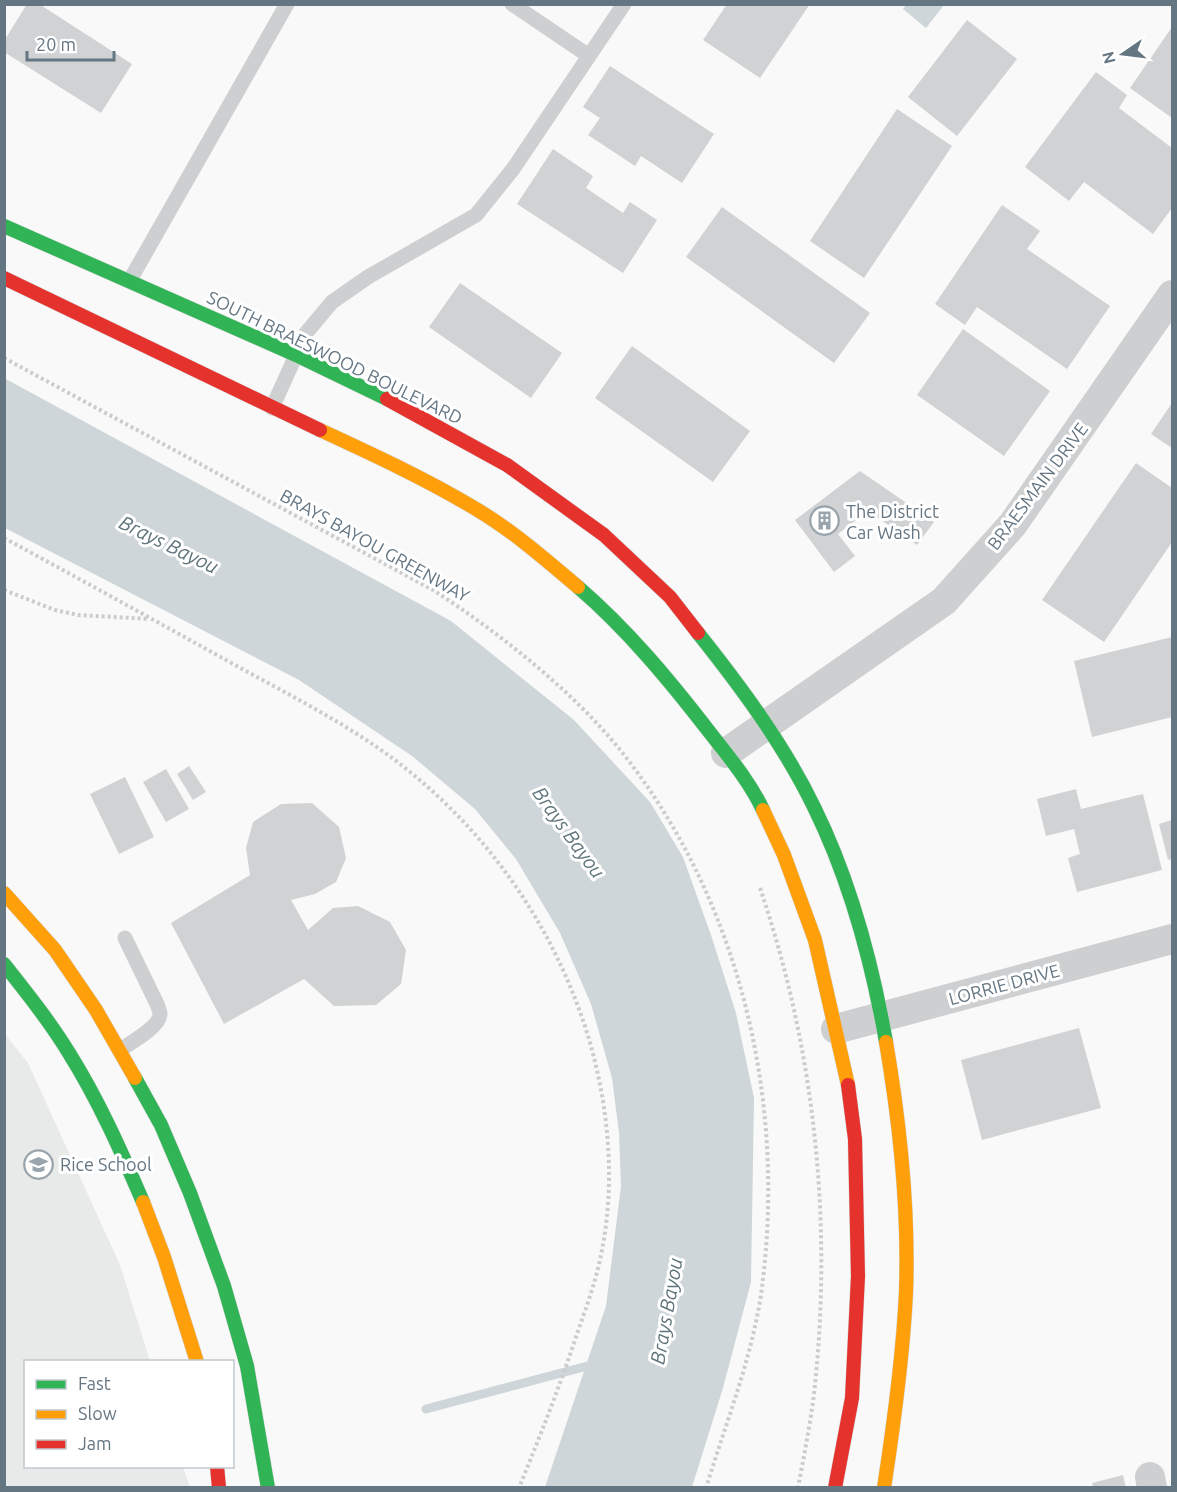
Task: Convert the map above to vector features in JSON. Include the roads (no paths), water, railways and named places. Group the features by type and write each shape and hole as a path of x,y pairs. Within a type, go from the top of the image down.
{"main road":[{"name":"SOUTH BRAESWOOD BOULEVARD","path":"4,226 296,355 400,405 507,465 604,535 670,597 767,725 814,806 842,872 858,922 882,1017 898,1116 905,1196 906,1292 897,1404 884,1488"},
{"path":"4,278 364,450 476,509 534,549 599,605 668,678 758,799 784,855 815,940 848,1082 855,1139 858,1276 852,1398 835,1488"},
{"path":"4,893 55,950 115,1053 161,1125 190,1193 224,1286 247,1366 268,1488"},
{"path":"4,964 26,988 88,1072 136,1183 177,1292 196,1360"},
{"path":"217,1468 219,1488"}],"street":[{"name":"BRAESMAIN DRIVE","path":"726,753 944,601 1013,524 1173,295"},
{"name":"LORRIE DRIVE","path":"836,1029 1173,939"}],"lane":[{"path":"130,280 287,4"},
{"path":"512,4 589,56"},
{"path":"272,408 306,333 332,302 368,277 476,214 513,169 624,4"},
{"path":"115,1053 150,1029 158,1021 160,1014 125,938"}],"water":[{"path":"907,4 944,5 926,28 903,9"},
{"name":"Brays Bayou","path":"4,378 451,621 574,720 650,802 683,857 711,935 736,1013 754,1098 751,1282 723,1388 692,1487 545,1487 606,1306 621,1186 619,1133 612,1078 591,1004 560,933 516,859 475,809 412,756 299,680 5,528"}],"waterway":[{"path":"426,1409 595,1364"}],"place":[{"name":"The District Car Wash","path":"825,521"},
{"name":"Rice School","path":"39,1164"}]}
